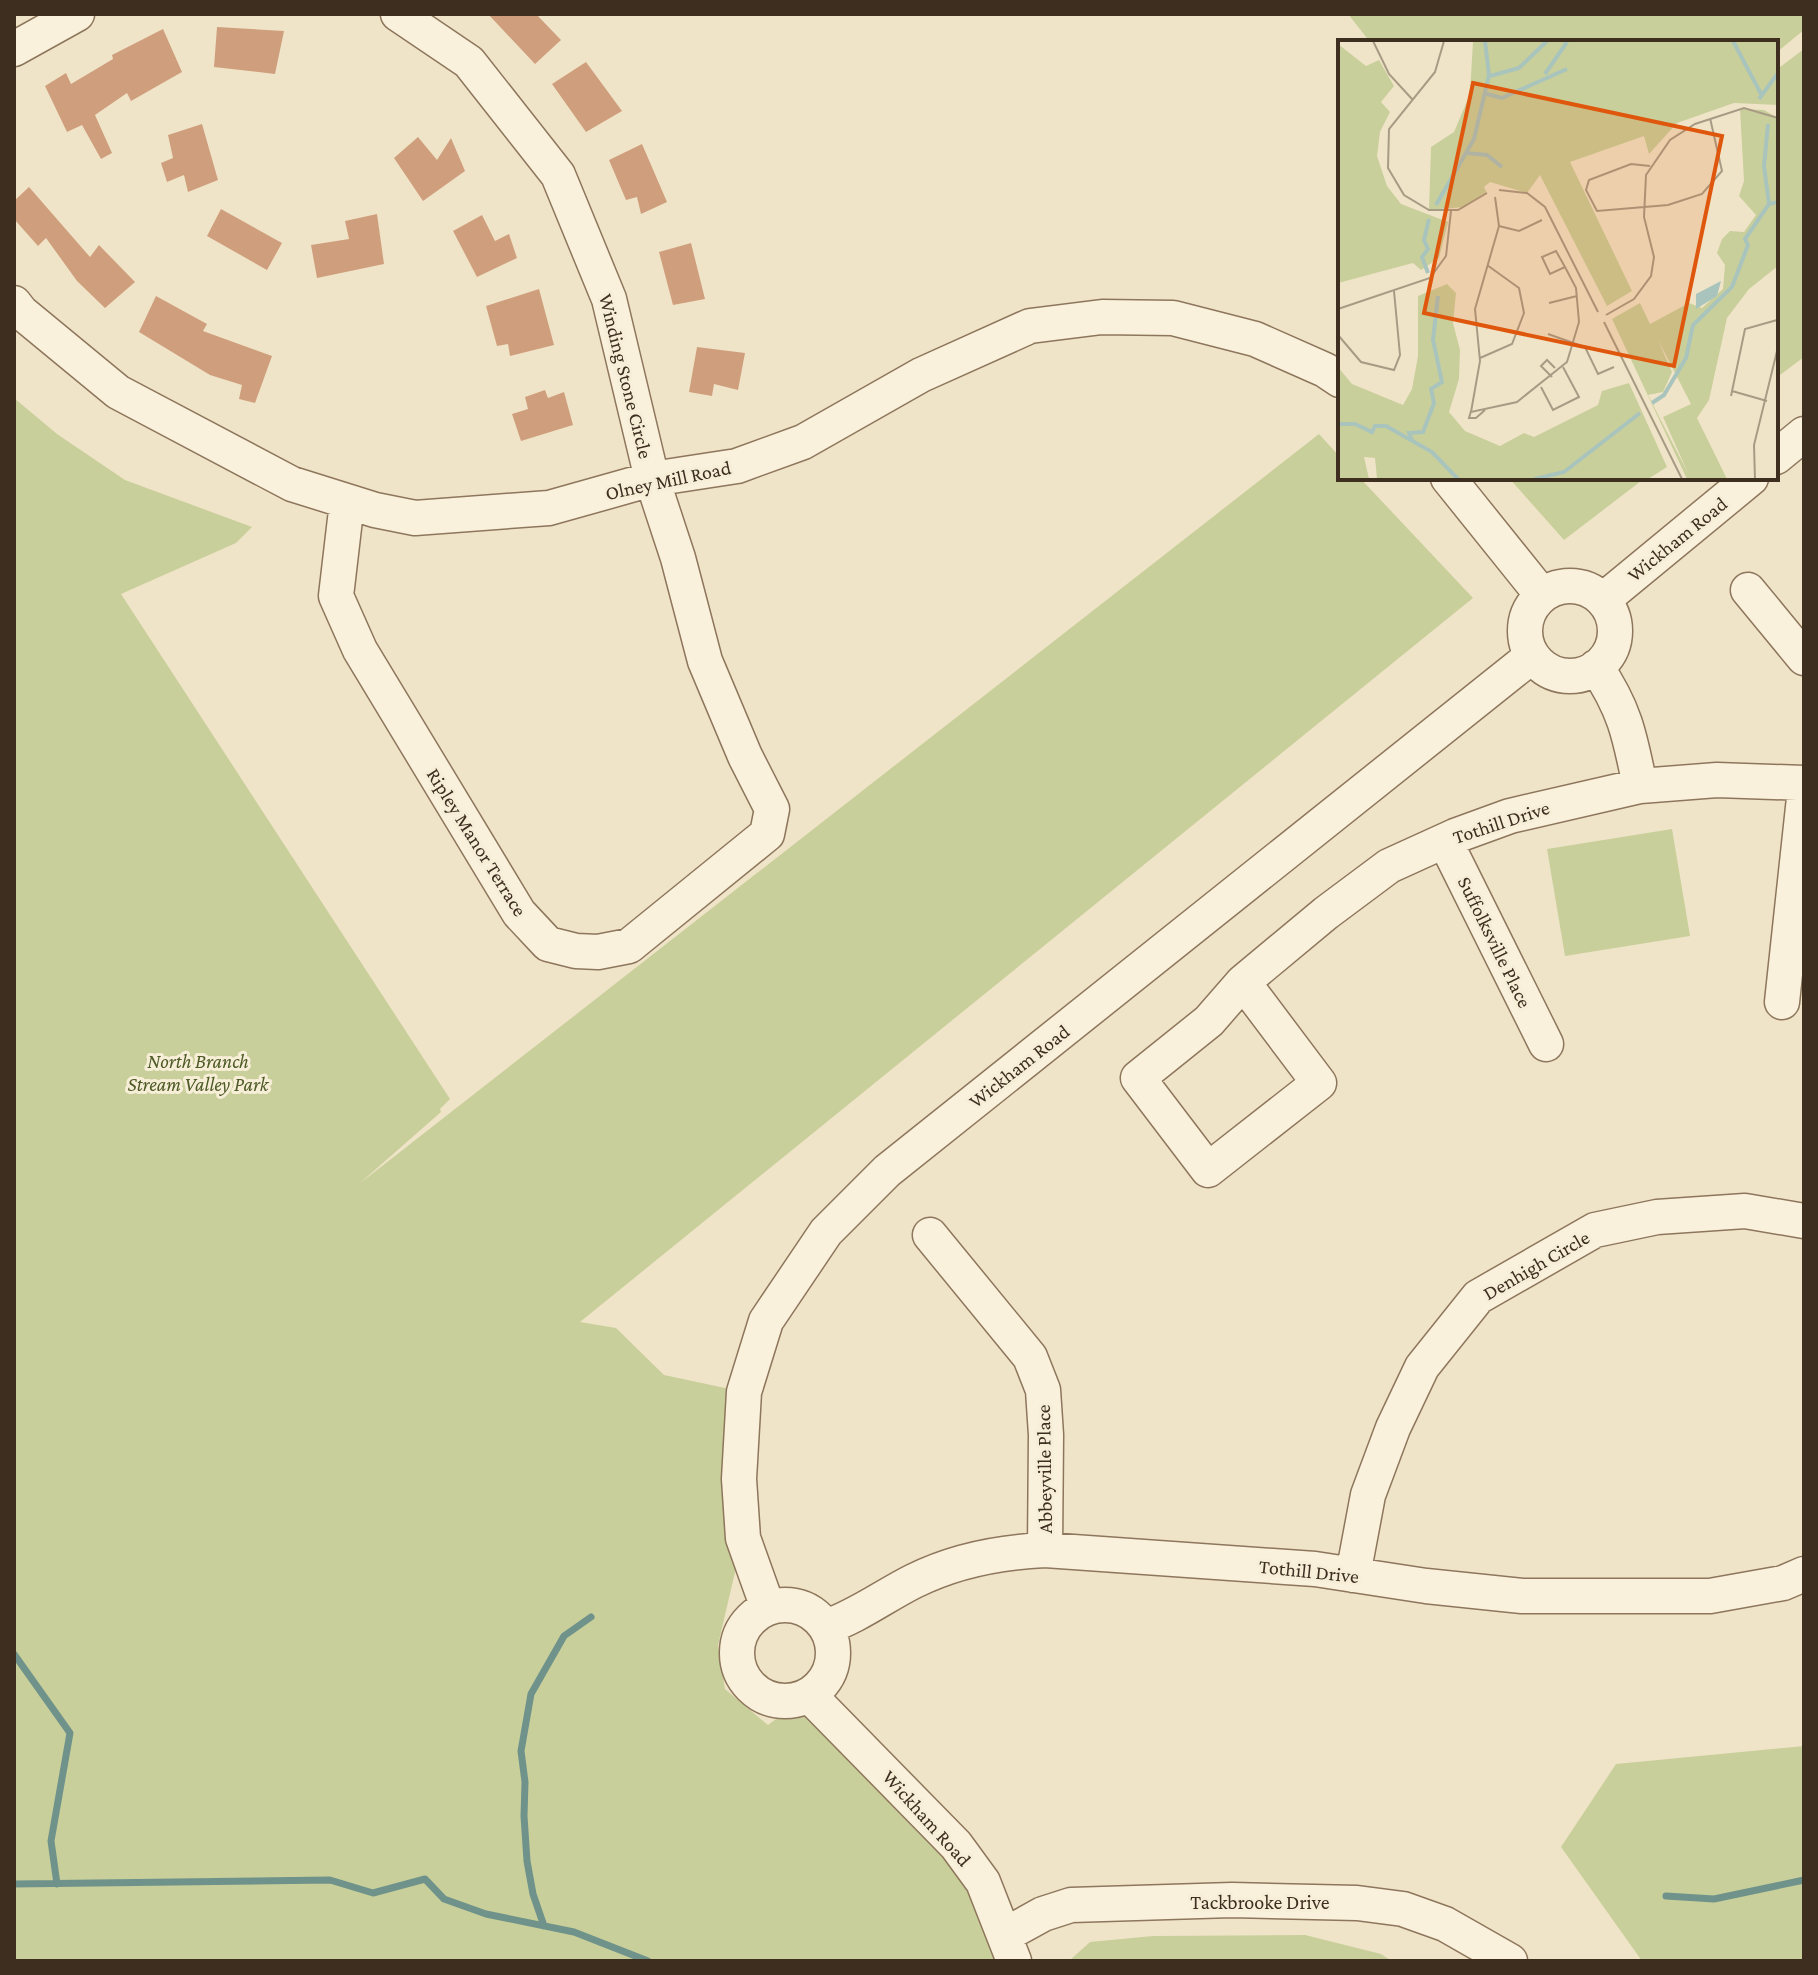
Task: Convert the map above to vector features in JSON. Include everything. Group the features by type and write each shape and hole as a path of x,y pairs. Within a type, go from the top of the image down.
{"street":[{"path":"14,49 77,14"},
{"name":"Winding Stone Circle","path":"398,14 469,62 558,175 609,299 652,479"},
{"name":"Olney Mill Road","path":"14,303 118,392 292,484 347,502 415,518 549,508 652,479 737,466 803,442 921,375 1030,326 1102,317 1173,318 1255,339 1338,379"},
{"path":"1778,455 1804,434"},
{"name":"Ripley Manor Terrace","path":"347,502 336,596 360,650 519,913 548,944 576,951 598,952 629,946 767,834 772,809 745,756 705,661 678,558 652,479"},
{"path":"1450,480 1542,595"},
{"name":"Wickham Road","path":"1603,600 1749,480"},
{"path":"1573,586 1589,590 1603,600 1615,627 1607,656 1583,674 1555,674 1542,667 1532,656 1526,641 1525,624 1531,608 1542,595 1557,587 1573,586"},
{"path":"1748,590 1804,658"},
{"name":"Wickham Road","path":"768,1608 743,1538 739,1479 744,1392 766,1321 826,1232 887,1171 1532,656"},
{"path":"1596,667 1618,700 1629,729 1640,786"},
{"name":"Tothill Drive","path":"1243,982 1319,1083 1208,1170 1138,1078 1209,1021 1243,982 1389,866 1510,816 1640,786 1717,780 1804,783"},
{"path":"1782,1002 1804,798"},
{"name":"Suffolksville Place","path":"1445,841 1546,1044"},
{"name":"Denhigh Circle","path":"1353,1575 1368,1495 1393,1428 1422,1367 1478,1297 1595,1230 1657,1217 1745,1211 1804,1221"},
{"name":"Abbeyville Place","path":"930,1235 1030,1357 1043,1390 1046,1435 1045,1550"},
{"name":"Tothill Drive","path":"826,1627 852,1618 912,1582 940,1570 995,1555 1045,1550 1315,1569 1522,1596 1710,1596 1783,1583 1804,1574"},
{"path":"784,1605 801,1607 815,1615 826,1627 833,1645 832,1665 823,1682 809,1695 793,1700 775,1700 759,1693 739,1666 737,1648 742,1631 753,1617 768,1608 784,1605"},
{"name":"Wickham Road","path":"809,1695 956,1845 983,1882 1010,1948"},
{"name":"Tackbrooke Drive","path":"1010,1948 1043,1914 1071,1905 1232,1900 1357,1903 1403,1909 1445,1924 1510,1961"}],"green space":[{"path":"1348,14 1804,14 1804,30 1778,51 1778,40 1368,40"},
{"path":"1804,49 1804,357 1778,376 1778,68"},
{"name":"North Branch Stream Valley Park","path":"14,398 57,434 125,480 252,527 236,543 121,594 450,1099 440,1109 441,1112 359,1184 1319,434 1338,455 1338,480 1362,480 1473,598 580,1322 616,1328 664,1375 744,1392 743,1538 718,1645 725,1689 768,1725 809,1694 901,1787 1014,1961 14,1961"},
{"path":"1511,480 1642,480 1564,540"},
{"path":"1672,829 1690,936 1565,956 1547,849"},
{"path":"1804,1746 1804,1961 1642,1961 1561,1847 1616,1764"},
{"path":"1305,1935 1381,1954 1392,1961 1069,1961 1090,1942 1153,1936"}],"building":[{"path":"488,14 536,14 561,40 535,64"},
{"path":"217,27 284,31 275,74 214,67"},
{"path":"163,29 182,72 131,101 127,93 95,115 112,153 101,159 82,125 67,132 45,86 66,73 71,84 113,59 112,55"},
{"path":"586,62 622,111 586,132 552,84"},
{"path":"202,124 218,180 188,192 184,175 167,182 161,163 173,158 168,135"},
{"path":"418,137 437,160 451,138 465,171 423,201 394,158"},
{"path":"642,144 667,202 641,214 637,197 626,200 609,160"},
{"path":"29,187 90,257 99,245 135,282 105,308 77,281 46,238 38,246 14,219 14,201"},
{"path":"221,209 282,243 267,270 207,236"},
{"path":"377,214 384,264 317,278 311,245 349,239 345,221"},
{"path":"482,215 495,241 509,234 517,258 477,277 453,231"},
{"path":"691,243 705,299 673,305 659,252"},
{"path":"539,289 554,345 510,356 508,344 497,346 486,306"},
{"path":"156,296 207,324 203,331 272,356 255,403 239,399 242,385 210,375 139,332"},
{"path":"697,347 745,353 738,390 714,384 712,396 689,392"},
{"path":"545,390 548,398 564,392 573,425 521,441 512,414 528,409 525,397"}],"waterway":[{"path":"544,1926 533,1894 527,1861 521,1751 531,1694 564,1636 591,1617"},
{"path":"14,1654 70,1733 51,1841 57,1884"},
{"path":"14,1884 330,1880 373,1893 425,1879 444,1899 486,1914 574,1932 648,1961"},
{"path":"1666,1896 1714,1899 1804,1880"}]}
